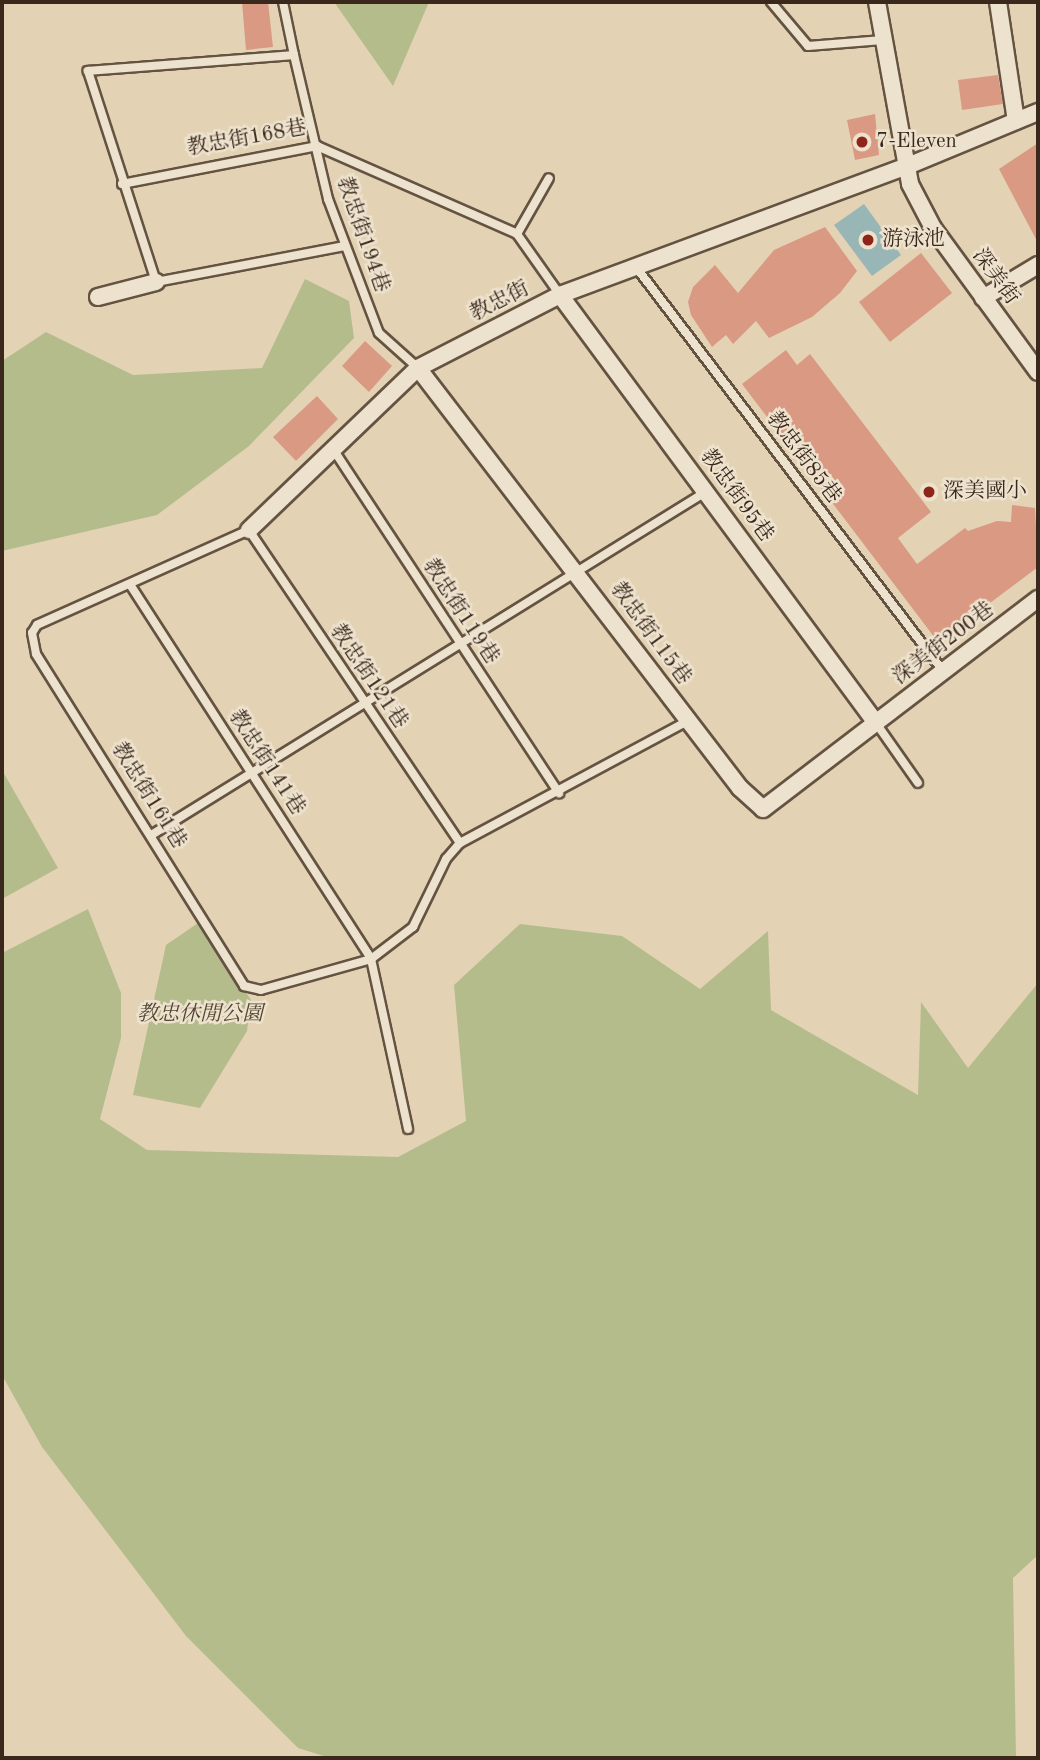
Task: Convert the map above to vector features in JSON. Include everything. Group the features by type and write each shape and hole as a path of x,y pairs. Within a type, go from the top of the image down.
{"street":[{"name":"深美街","path":"877,2 905,167 933,228 1038,372"},
{"path":"998,2 1016,121"},
{"name":"教忠街","path":"249,530 418,368 560,295 905,167 1038,112"},
{"path":"984,298 1038,265"},
{"path":"98,297 156,282"},
{"name":"教忠街95巷","path":"560,295 876,723"},
{"name":"教忠街115巷","path":"418,368 578,571 740,788 763,809 876,723"},
{"name":"深美街200巷","path":"876,723 1038,599"}],"lane":[{"name":"教忠街194巷","path":"284,2 328,199 345,246 379,333 418,368"},
{"path":"771,2 808,46 883,40"},
{"path":"294,55 88,71 122,184 156,282 345,246"},
{"name":"教忠街168巷","path":"122,184 317,146 517,234"},
{"path":"549,178 517,234 560,295"},
{"name":"教忠街85巷","path":"636,267 943,671"},
{"name":"教忠街119巷","path":"332,449 559,793"},
{"path":"153,834 707,491"},
{"name":"教忠街","path":"37,625 131,586 249,530"},
{"name":"教忠街121巷","path":"249,530 460,843"},
{"name":"教忠街141巷","path":"131,586 371,959"},
{"name":"教忠街161巷","path":"37,625 30,640 36,654 153,834 244,986 261,990 297,983 371,959"},
{"path":"408,1129 371,959 413,927 446,859 460,843 559,793 688,721"},
{"path":"876,723 918,783"}],"green space":[{"path":"334,2 429,2 393,86"},
{"path":"305,279 349,301 354,338 249,446 157,515 2,551 2,361 46,332 133,375 262,368"},
{"path":"2,770 58,868 2,899"},
{"path":"88,909 121,993 121,1038 100,1119 147,1150 398,1157 466,1121 454,985 520,924 622,936 700,989 768,931 771,1010 918,1095 921,1002 968,1068 1038,983 1038,1555 1013,1578 1016,1758 330,1758 298,1748 186,1636 42,1447 2,1375 2,953"},
{"name":"教忠休閒公園","path":"198,923 251,1000 247,1031 200,1108 133,1095 166,945"}],"water":[{"name":"游泳池","path":"864,204 901,255 872,276 834,225"}],"building":[{"path":"242,2 268,2 273,47 246,50"},
{"path":"998,75 1003,104 962,110 958,80"},
{"path":"875,114 879,155 855,160 847,120"},
{"path":"1038,143 1038,243 999,169"},
{"path":"825,227 857,271 840,293 812,317 769,338 756,321 733,344 726,335 712,347 691,315 688,302 693,287 715,265 738,293 774,250"},
{"path":"921,253 952,293 890,342 859,302"},
{"path":"365,341 392,366 369,392 342,366"},
{"path":"786,350 797,365 810,354 931,512 898,538 917,564 965,528 968,531 997,521 1011,522 1012,505 1035,508 1038,567 938,642 742,384"},
{"path":"317,396 338,419 296,461 273,437"}],"place":[{"name":"7-Eleven","path":"862,142"},
{"name":"游泳池","path":"868,240"},
{"name":"深美國小","path":"929,492"}]}
